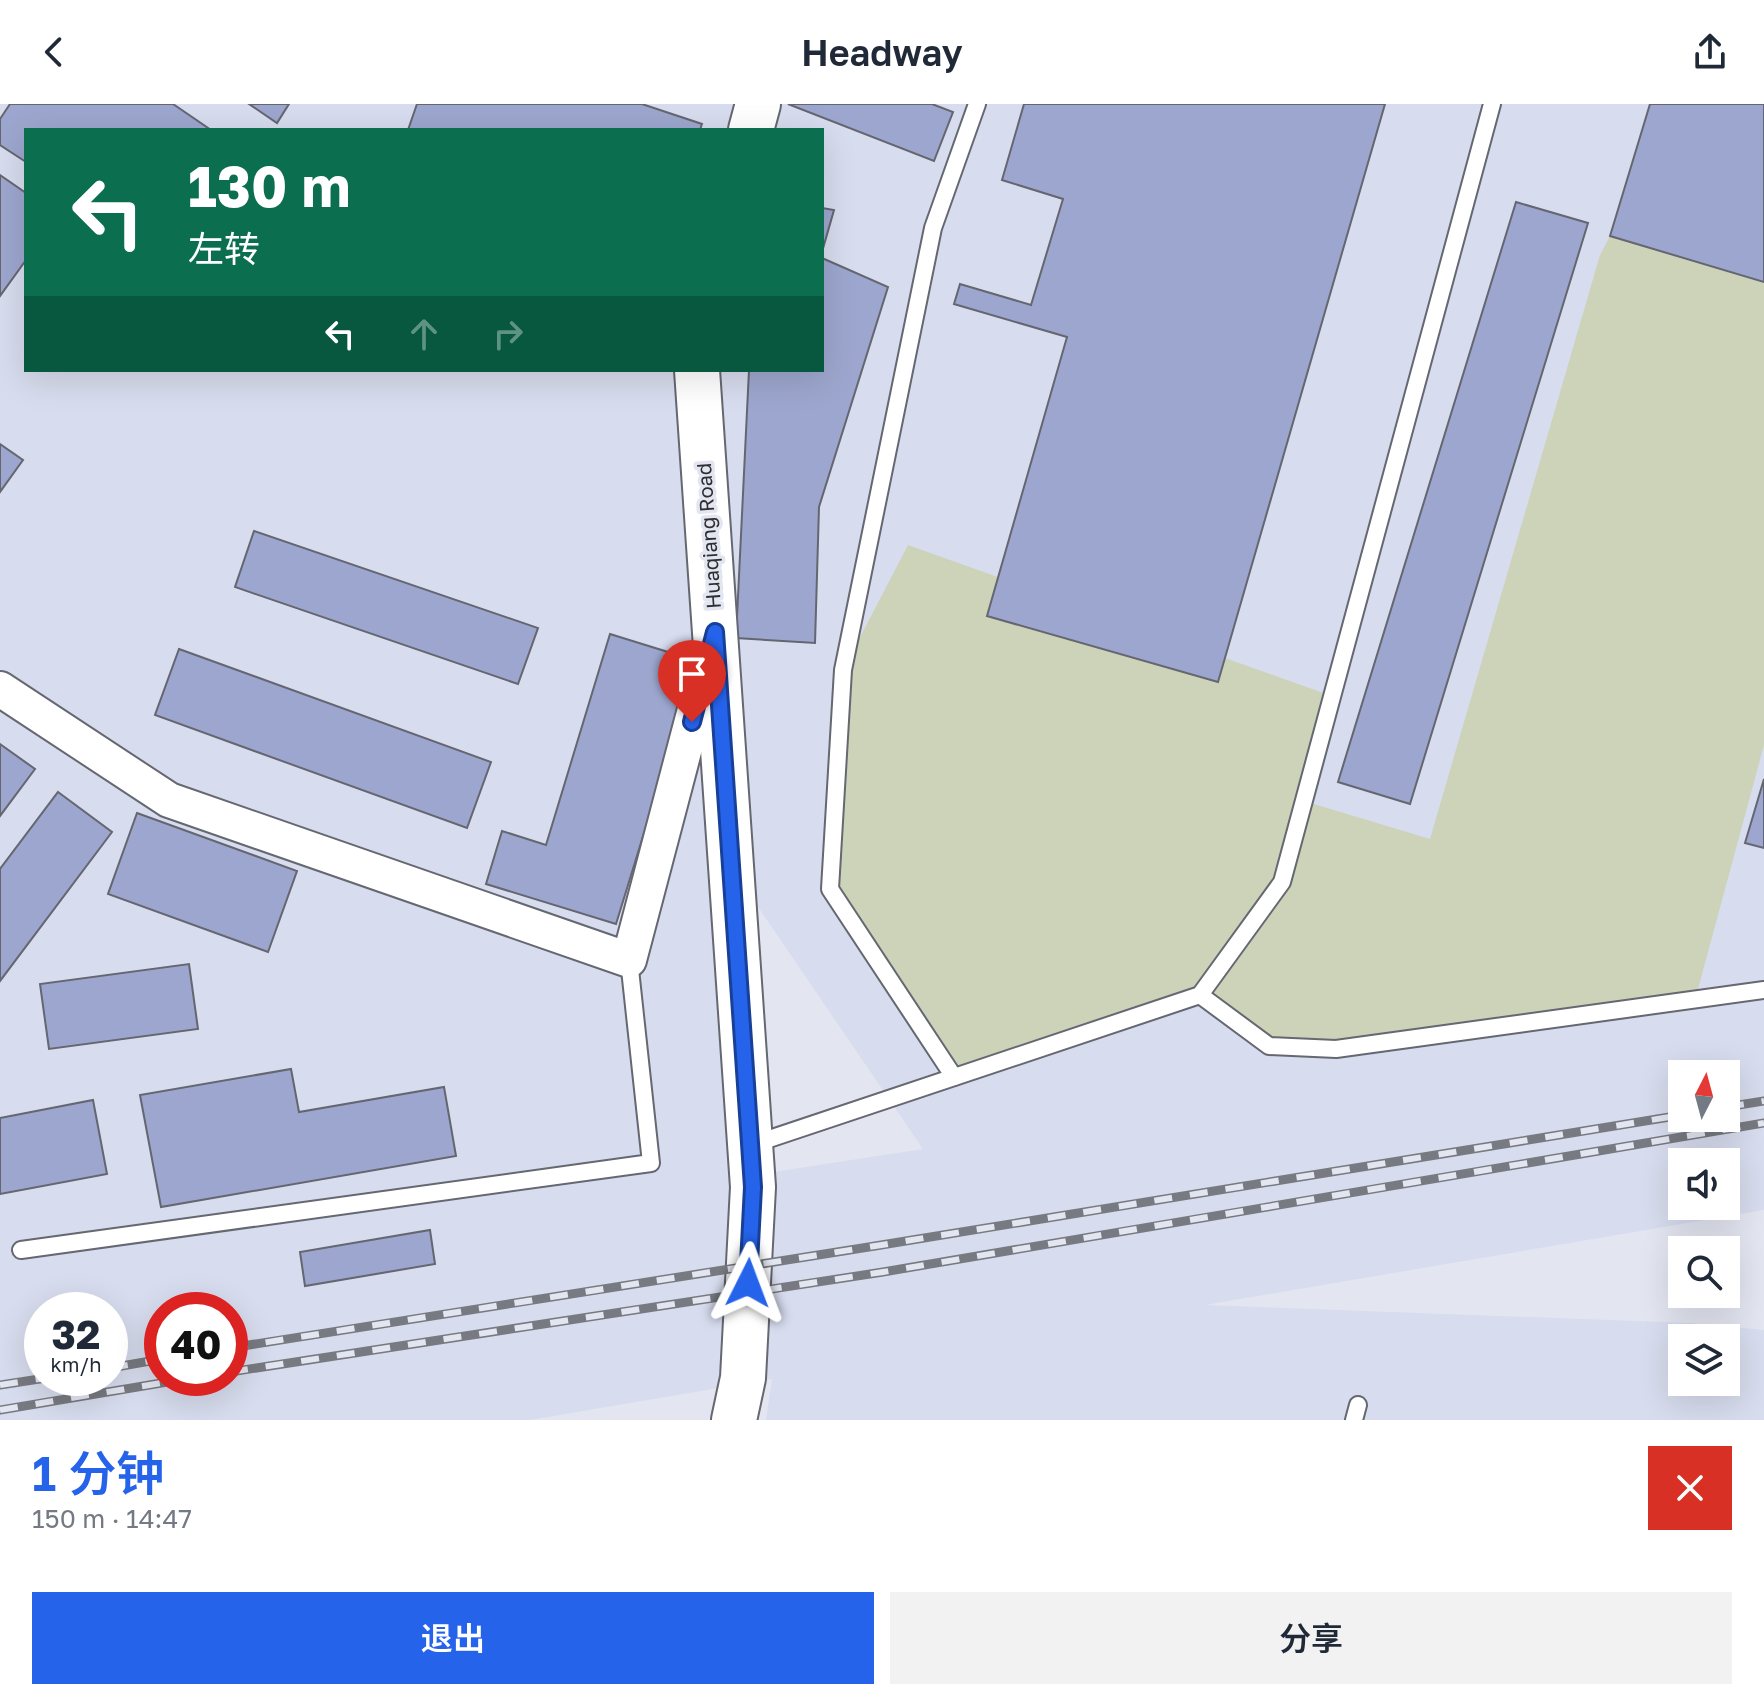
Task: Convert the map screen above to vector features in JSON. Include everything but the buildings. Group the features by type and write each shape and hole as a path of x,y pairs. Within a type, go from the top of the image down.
{"street":[{"path":"752,128 758,104"},
{"name":"Huaqiang Road","path":"697,372 753,1187 743,1378 734,1420"},
{"path":"0,689 169,800 629,960 715,632"}],"lane":[{"path":"954,1077 830,889 843,670 933,228 977,104"},
{"path":"750,1146 1200,995 1282,882 1492,104"},
{"path":"21,1250 651,1163 629,960"},
{"path":"1200,995 1269,1046 1336,1049 1764,990"}],"shaded area":[{"path":"0,104 1764,104 1764,1210 1740,1214 1740,1148 1668,1148 1668,1220 1705,1220 1205,1305 1701,1324 1668,1324 1668,1396 1740,1396 1740,1328 1764,1330 1764,1420 766,1420 772,1379 530,1420 0,1420","holes":["717,645 758,907 923,1149 734,1178"]}],"green space":[{"path":"1610,236 1764,282 1764,745 1695,1000 1336,1049 1269,1046 1200,995 954,1077 830,889 843,670 908,545 1332,696 1304,801 1430,839 1600,255"}],"railway":[{"path":"1740,1105 1764,1101"},
{"path":"248,1345 1668,1117"},
{"path":"248,1369 883,1272 1764,1123"},
{"path":"128,1365 144,1362"},
{"path":"0,1385 24,1381"},
{"path":"0,1410 144,1386"}],"route":[{"path":"692,722 715,632 753,1187 748,1283"}]}
